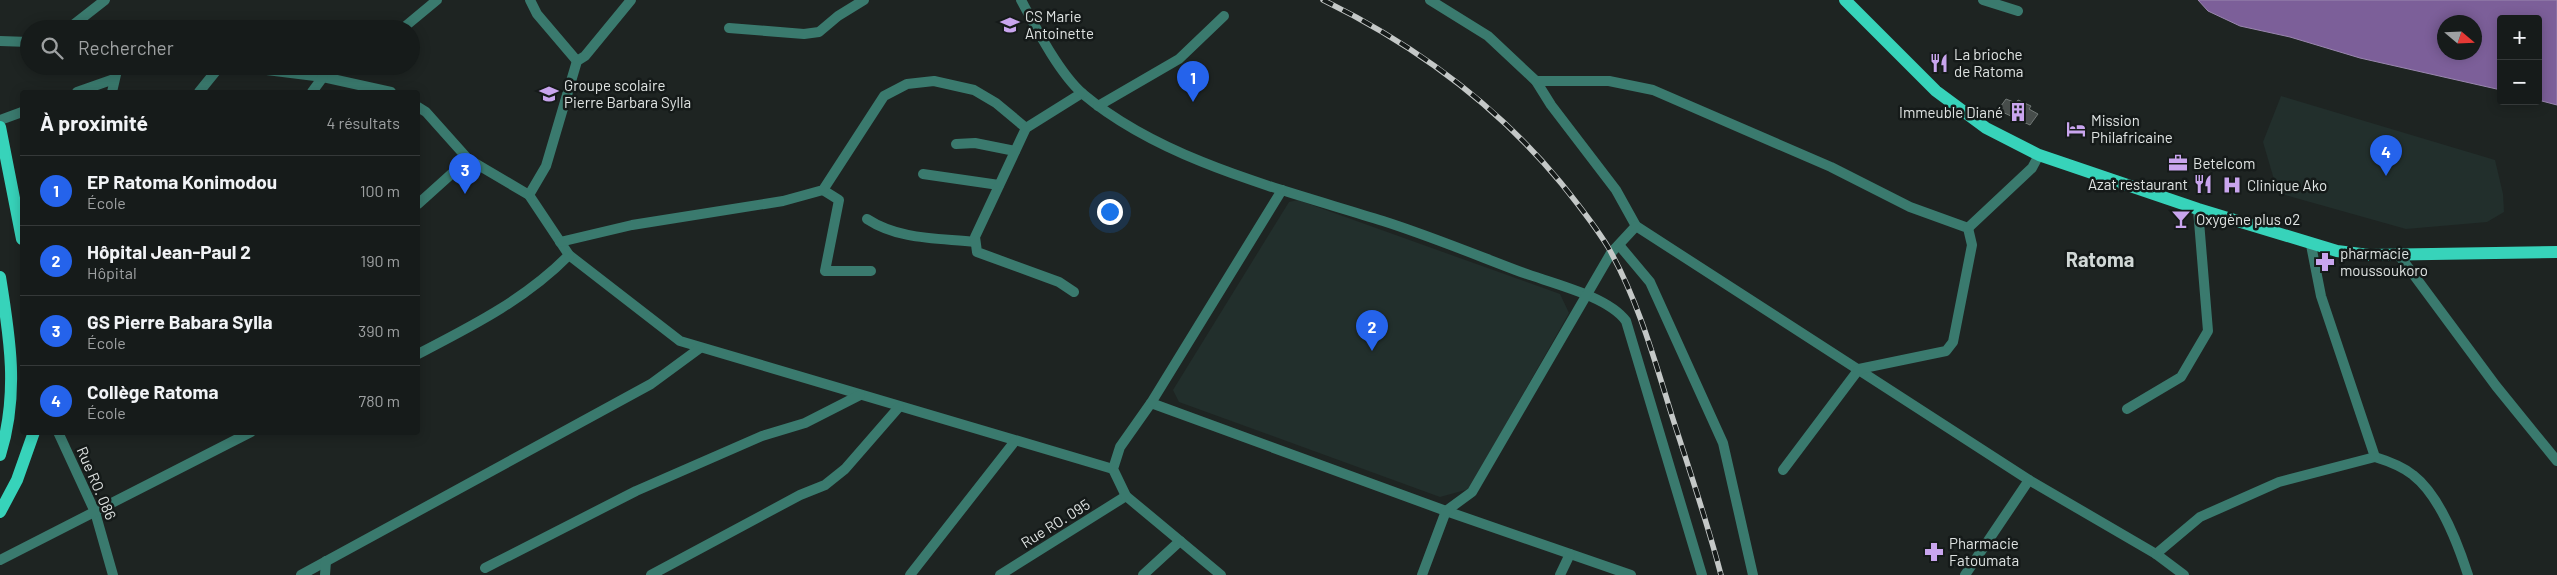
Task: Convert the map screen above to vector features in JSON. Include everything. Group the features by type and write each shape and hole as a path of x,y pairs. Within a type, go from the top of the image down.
{"main road":[{"path":"1845,0 1936,91 1986,128 2039,155 2198,210 2311,246 2368,255 2557,252"},
{"path":"0,127 20,229"},
{"path":"0,277 12,343 12,388 4,444 0,456"},
{"path":"0,512 17,480 33,435"}],"street":[{"path":"79,20 105,0"},
{"path":"413,20 437,0"},
{"path":"530,0 537,14 577,61"},
{"path":"529,195 546,166 577,61 584,56 631,0"},
{"path":"728,28 804,34 819,32 838,16 864,0"},
{"path":"1021,0 1048,49 1082,93 1132,129 1233,175 1386,222 1585,296 1620,313 1626,321 1702,575"},
{"path":"1430,0 1488,36 1536,82 1551,106 1616,190 1636,226 2029,480 2156,554 2184,575"},
{"path":"1983,0 2018,11"},
{"path":"1098,106 1179,59 1224,16"},
{"path":"0,41 20,42"},
{"path":"112,90 115,75"},
{"path":"201,90 213,75"},
{"path":"307,75 382,90"},
{"path":"313,90 323,77"},
{"path":"83,90 114,79"},
{"path":"1536,82 1602,79 1626,81 1644,87 1831,167 1910,207 1968,228"},
{"path":"560,242 632,225 774,202 823,190 884,96 893,88 918,82 955,83 986,96 1026,128"},
{"path":"1074,292 1059,282 977,252 975,237 1026,128 1082,93"},
{"path":"420,108 426,112 468,159 529,195 568,255 680,341 899,407 1113,468"},
{"path":"0,120 20,113"},
{"path":"956,144 975,143 1015,151"},
{"path":"1968,228 2032,168 2039,155"},
{"path":"420,202 468,159"},
{"path":"923,174 999,185"},
{"path":"823,190 839,200 825,271 871,270"},
{"path":"1222,575 1126,496 1113,468 1120,446 1151,402 1282,190"},
{"path":"2127,409 2181,377 2208,331 2198,210"},
{"path":"867,219 876,226 926,238 976,242"},
{"path":"1422,575 1446,511 1472,492 1611,252 1636,226"},
{"path":"1783,470 1859,369 1946,350 1953,342 1972,245 1968,228"},
{"path":"1619,245 1650,282 1675,333 1723,444 1753,575"},
{"path":"2311,246 2321,296 2375,457"},
{"path":"420,353 484,320 551,275 568,255"},
{"path":"2399,255 2496,386 2557,461"},
{"path":"301,575 651,384 700,348"},
{"path":"485,568 636,491 762,436 805,423 860,395"},
{"path":"1151,402 1446,511 1628,575"},
{"path":"651,575 800,495 825,485 845,470 899,407"},
{"name":"Rue RO. 086","path":"59,435 96,512 113,575"},
{"path":"0,560 245,435"},
{"path":"910,575 1016,441"},
{"path":"2156,554 2200,517 2209,513 2279,482 2375,457 2396,463 2419,480 2442,515 2468,575"},
{"path":"1964,575 2029,480"},
{"name":"Rue RO. 095","path":"1000,575 1126,496"},
{"path":"1143,575 1180,541"},
{"path":"1560,575 1570,554"},
{"path":"325,575 326,561"}],"shaded area":[{"path":"2198,0 2557,0 2557,105 2542,101 2542,15 2497,15 2497,89 2360,58 2290,37 2240,26 2208,11"},
{"path":"2281,96 2495,160 2503,194 2504,212 2487,222 2406,229 2278,193 2263,142"},
{"path":"1298,200 1560,294 1569,313 1469,489 1440,497 1179,402 1173,390 1289,202"}],"building":[{"name":"Immeuble Diané","path":"2006,99 2016,103 2018,100 2031,106 2029,109 2038,114 2030,125 1998,110"}],"railway":[{"path":"1323,0 1390,36 1452,78 1481,102 1536,154 1597,230 1619,267 1645,330 1704,515 1721,575"}],"place":[{"name":"CS Marie Antoinette","path":"1010,25"},
{"name":"La brioche de Ratoma","path":"1939,63"},
{"name":"Groupe scolaire Pierre Barbara Sylla","path":"549,94"},
{"name":"EP Ratoma Konimodou","path":"1193,102"},
{"name":"Immeuble Diané","path":"2018,112"},
{"name":"Mission Philafricaine","path":"2076,129"},
{"name":"Betelcom","path":"2178,163"},
{"name":"Collège Ratoma","path":"2386,176"},
{"name":"Azat restaurant","path":"2203,184"},
{"name":"Clinique Ako","path":"2232,185"},
{"name":"GS Pierre Babara Sylla","path":"465,194"},
{"name":"Oxygène plus o2","path":"2181,219"},
{"name":"pharmacie moussoukoro","path":"2325,262"},
{"name":"Hôpital Jean-Paul 2","path":"1372,351"},
{"name":"Pharmacie Fatoumata","path":"1934,552"}],"district":[{"name":"Ratoma","path":"2100,259"}]}
